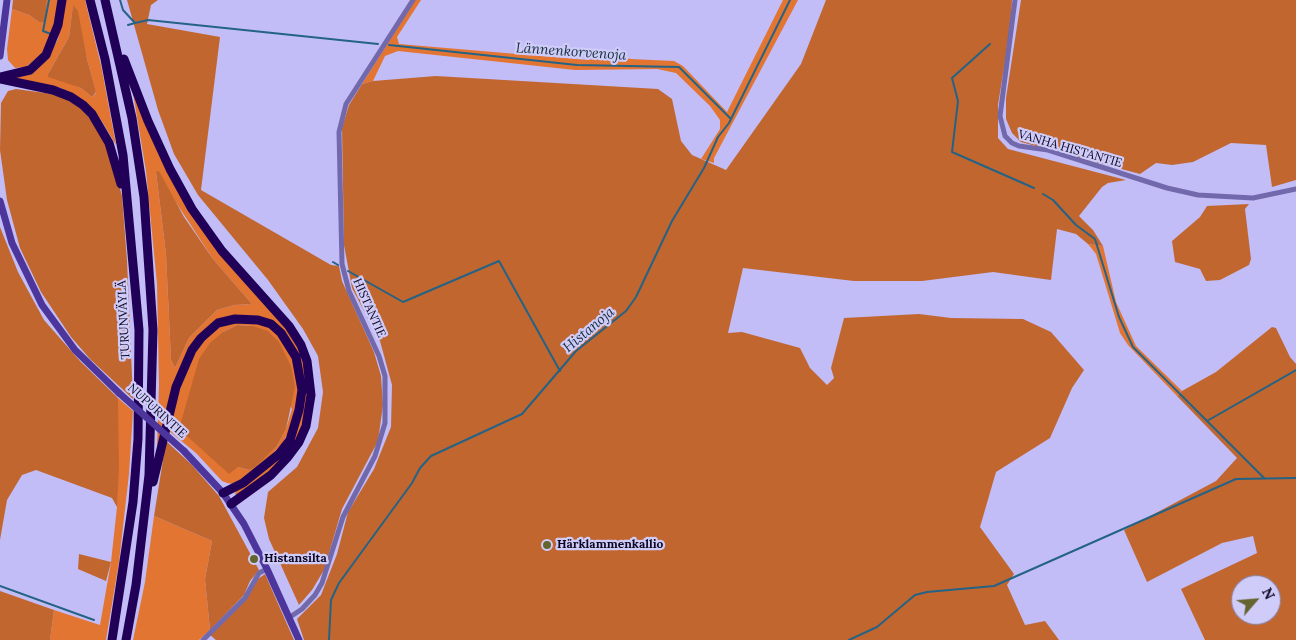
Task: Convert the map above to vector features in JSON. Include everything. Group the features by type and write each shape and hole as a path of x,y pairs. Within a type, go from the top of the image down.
{"highway":[{"path":"0,78 30,70 46,55 58,25 62,0"},
{"name":"TURUNVÄYLÄ","path":"90,0 118,121 139,330 139,412 133,502 112,640"},
{"path":"105,0 116,40 132,118 144,197 150,260 153,386 146,509"},
{"path":"116,40 148,121 170,169 192,209 228,258 289,326 301,345 307,361 311,395 306,426 299,442 288,458 271,475 231,504"},
{"path":"0,78 10,83 53,90 71,96 88,109 110,143 127,197"},
{"path":"126,640 146,509 176,388 192,350 201,338 218,323 226,320 246,318 271,324 281,332 289,345 300,372 302,390 299,410 290,440 279,454 243,484 223,493"}],"main road":[{"path":"0,56 8,0"},
{"name":"NUPURINTIE","path":"0,201 12,243 42,305 75,350 119,393 184,451 223,493 267,569 299,640"}],"street":[{"name":"HISTANTIE","path":"290,617 302,609 316,595 322,583 347,506 375,456 385,422 387,406 385,376 379,356 349,291 342,264 339,132 346,104 413,0"},
{"name":"VANHA HISTANTIE","path":"1015,0 1000,110 1001,126 1005,136 1012,142 1019,146 1048,150 1167,188 1198,195 1246,198 1296,189"},
{"path":"203,640 245,598 260,573 267,569"}],"shaded area":[{"path":"13,0 47,0 45,22 39,22 29,15 12,9"},
{"path":"47,0 58,0 53,31 41,55 26,67 15,68 8,60 7,49 12,9 29,15 39,22 44,22"},
{"path":"65,0 85,0 101,65 116,145 91,107 78,97 61,88 12,78 24,76 35,70 51,52 58,39","holes":["73,6 96,93 92,97 81,88 48,74 69,37"]},
{"path":"127,0 158,0 151,5 147,24 220,37 201,190 331,265 339,266 342,281 374,352 381,376 383,405 378,441 342,509 324,570 312,590 299,605 269,539 264,518 268,492 297,467 318,428 323,392 318,356 303,329 268,280 198,195 174,154 158,110"},
{"path":"415,0 421,0 397,37 399,44 588,60 613,55 631,59 674,61 683,66 727,112 783,0 798,0 714,158 714,163 701,159 720,129 720,120 710,106 676,73 657,69 575,70 398,51 385,56 373,81 362,84"},
{"path":"826,0 1012,0 1011,24 998,105 998,138 1008,149 1126,180 1108,183 1102,187 1079,216 1093,230 1103,246 1088,244 1076,234 1057,229 1051,280 993,272 922,281 854,281 743,268 728,333 742,332 800,348 810,368 827,385 834,378 831,368 844,318 919,314 951,318 1023,319 1051,332 1084,370 1072,388 1050,438 996,472 980,527 1014,574 1007,585 1025,625 1045,621 1059,640 304,640 297,619 321,595 337,554 348,512 374,469 391,427 392,385 380,341 352,288 344,245 342,128 349,105 362,84 373,81 436,76 658,89 672,99 681,141 692,155 726,170 801,64"},
{"path":"1021,0 1296,0 1296,180 1272,187 1266,145 1231,143 1193,162 1172,165 1156,163 1140,174 1021,142 1012,133 1006,119 1006,98"},
{"path":"73,5 78,11 87,59 96,92 92,97 81,88 48,77 69,37"},
{"path":"16,89 60,95 79,105 99,130 112,160 122,196 127,260 133,399 90,359 71,337 41,292 20,248 7,200 0,150 1,103 8,91"},
{"path":"133,93 184,200 292,335 304,362 308,400 299,435 276,466 237,495 235,494 236,491 275,462 303,411 296,351 280,327 258,316 233,315 198,337 157,447 159,385 157,284 146,171","holes":["156,172 213,259 252,304 235,305 217,310 189,338 175,368 171,360 166,254"]},
{"path":"159,171 184,217 213,259 252,304 235,305 217,310 189,338 175,368 171,360 166,254 156,172"},
{"path":"1249,204 1245,209 1251,259 1249,265 1220,280 1206,281 1200,269 1175,262 1172,241 1200,217 1207,206"},
{"path":"0,227 18,272 44,320 80,361 118,398 119,469 117,507 112,498 36,470 22,475 7,500 0,540"},
{"path":"1088,244 1103,246 1116,302 1136,346 1182,391 1177,396 1128,345 1120,333 1096,254"},
{"path":"247,320 270,327 281,336 291,353 299,388 291,428 282,444 256,471 233,484 222,481 196,453 168,430 179,390 191,358 205,338 224,324","holes":["237,325 253,326 292,409 286,429 277,446 249,470 238,467 223,332"]},
{"path":"237,325 253,326 268,331 279,342 291,366 295,387 286,429 277,446 255,467 249,470 238,467 229,474 179,429 199,359 210,343 223,332"},
{"path":"1272,327 1276,328 1290,357 1296,364 1296,640 1205,640 1181,589 1257,553 1253,536 1222,543 1147,582 1124,530 1216,481 1237,458 1177,396 1182,391 1216,372"},
{"path":"118,398 133,411 129,474 119,562 106,640 50,640 54,610 100,625 111,562 117,507"},
{"path":"166,441 191,464 219,496 259,570 250,581 244,595 210,630 205,579 212,541 154,516"},
{"path":"154,516 212,541 205,579 210,630 199,640 133,640 145,582"},
{"path":"79,554 111,562 106,581 78,569"},
{"path":"265,574 294,640 216,640 210,635 247,598 258,579"},
{"path":"0,591 54,610 50,640 0,640"}],"waterway":[{"path":"49,0 43,31 51,34"},
{"name":"Lännenkorvenoja","path":"120,0 123,10 135,23 148,20 378,44"},
{"name":"Histanoja","path":"329,640 331,600 339,583 412,483 420,468 431,456 522,414 576,351 626,311 636,297 672,221 704,168 718,137 729,123 790,0"},
{"name":"Lännenkorvenoja","path":"128,25 135,23"},
{"path":"990,44 952,78 958,101 952,152 1034,188"},
{"name":"Lännenkorvenoja","path":"389,45 577,65 679,67 730,118"},
{"path":"1043,194 1053,200 1076,225 1095,239 1119,317 1133,347 1264,478"},
{"path":"348,271 403,302 499,261 560,371"},
{"path":"333,262 338,265"},
{"path":"1207,421 1296,370"},
{"path":"849,640 877,627 915,595 927,592 994,586 1236,479 1296,478"},
{"path":"0,586 94,620"}],"place":[{"name":"Härklammenkallio","path":"547,545"},
{"name":"Histansilta","path":"254,559"}]}
